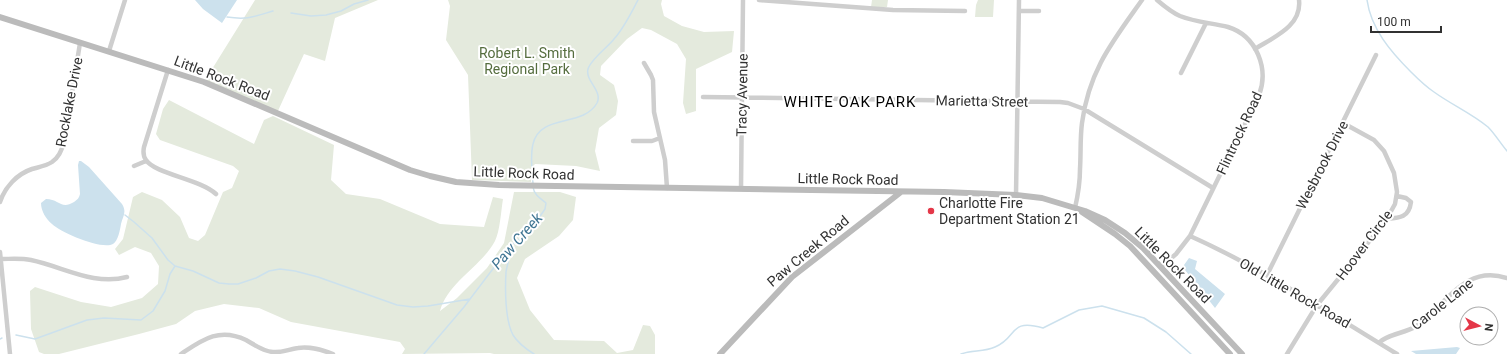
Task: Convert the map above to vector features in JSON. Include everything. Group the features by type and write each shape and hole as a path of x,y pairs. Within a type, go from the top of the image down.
{"main road":[{"name":"Little Rock Road","path":"0,17 168,70 222,89 391,162 416,172 447,180 466,183 546,186 1016,194 1042,198 1094,214 1135,240 1242,354"},
{"name":"Paw Creek Road","path":"720,354 792,277 901,192"},
{"name":"Little Rock Road","path":"1075,208 1102,225 1130,246 1230,354"}],"street":[{"path":"109,52 125,0"},
{"name":"Tracy Avenue","path":"741,189 743,0"},
{"path":"759,0 893,10 965,11"},
{"path":"1016,194 1019,0"},
{"path":"1075,208 1080,179 1080,136 1088,92 1099,63 1142,0"},
{"name":"Flintrock Road","path":"1157,0 1176,14 1228,27 1239,32 1251,43 1260,58 1263,82 1190,236 1176,254 1161,267"},
{"path":"1255,49 1292,24 1298,13 1299,0"},
{"path":"1019,11 1039,10"},
{"path":"1181,73 1206,22"},
{"name":"Rocklake Drive","path":"0,202 6,189 12,182 25,172 53,161 61,151 64,144 80,43"},
{"name":"Wesbrook Drive","path":"1267,275 1376,55"},
{"path":"644,63 652,75 653,80 654,112 665,160 667,188"},
{"path":"168,70 144,148 143,153 146,161 153,167 207,187 216,194"},
{"name":"Marietta Street","path":"703,97 1060,102 1084,109 1213,188"},
{"name":"Hoover Circle","path":"1287,354 1317,305 1386,219 1395,204 1397,196 1394,173 1384,151 1374,140 1343,123"},
{"path":"633,141 660,138"},
{"path":"134,166 146,161"},
{"path":"1386,219 1398,218 1406,215 1410,208 1411,202 1406,198 1397,196"},
{"name":"Old Little Rock Road","path":"1190,236 1225,252 1267,275 1397,354"},
{"path":"0,252 10,354"},
{"path":"1,259 18,258 33,260 100,279 113,280 127,277"},
{"name":"Carole Lane","path":"1379,343 1382,339 1407,331 1418,324 1455,290 1470,279 1487,275 1507,278"},
{"path":"181,354 192,345 207,337 224,335 244,339 257,347 268,351 281,353 297,348 311,348 334,354"}],"green space":[{"path":"255,0 378,0 335,18 325,61 304,54 277,113 204,82"},
{"name":"Robert L. Smith Regional Park","path":"448,0 662,0 661,4 664,16 682,26 704,32 734,31 732,52 696,69 696,111 686,114 683,103 686,59 677,44 651,30 642,28 627,39 601,66 600,75 614,85 618,101 616,115 599,128 595,151 600,171 576,166 535,164 531,169 531,182 472,180 468,75 446,40 450,6"},
{"path":"872,0 888,0 887,7 871,7"},
{"path":"978,0 994,0 993,17 975,17"},
{"path":"169,100 254,144 264,120 273,116 334,145 331,180 346,194 380,199 440,224 484,227 493,197 503,199 497,237 495,241 482,259 450,291 440,311 457,298 487,268 504,243 514,192 560,192 576,197 573,220 559,236 525,259 517,278 530,310 554,340 604,341 617,353 633,350 643,325 650,326 655,335 655,354 402,354 405,349 400,342 291,322 259,308 224,304 195,311 176,324 139,334 59,354 44,354 39,352 31,329 30,291 35,287 81,302 111,307 142,298 158,284 159,266 151,253 135,247 119,255 115,249 123,239 133,197 142,192 162,200 180,217 189,238 198,241 205,235 223,192 232,188 239,171 233,166 160,140 156,134 163,109"}],"water":[{"path":"195,0 237,0 222,23 203,9"},
{"path":"79,161 89,167 122,204 124,214 119,232 113,244 100,245 72,236 52,224 43,212 41,203 46,199 66,205 74,202 78,198 80,194"},
{"path":"1189,258 1197,261 1195,269 1225,294 1215,308 1185,270 1184,265"},
{"path":"1460,348 1456,354 1416,354 1411,351"}],"waterway":[{"path":"291,13 311,16 326,15 341,11 354,4 368,0"},
{"name":"Paw Creek","path":"533,183 532,153 533,144 537,134 544,128 553,124 582,116 591,111 597,103 598,94 589,78 588,69 592,61 621,30 638,0"},
{"path":"1367,0 1369,11 1377,30 1389,48 1419,80 1431,90 1475,117 1488,127 1507,151"},
{"path":"227,17 250,17 273,11"},
{"name":"Paw Creek","path":"424,354 464,307 511,245 528,234 545,209 546,203 536,195 533,187"},
{"path":"125,215 152,238 168,260 175,266 193,271 219,283 238,284 256,278 269,271 280,269 318,277 397,305 413,307 428,306 470,299"},
{"path":"509,248 510,254 506,272 506,304 508,321 515,338 522,346 534,354"},
{"path":"16,335 35,339 87,320 104,318 141,320 153,311 165,291 170,274 175,266"},
{"path":"961,354 987,350 995,347 1007,339 1018,327 1024,325 1043,328 1079,310 1102,306 1144,318 1166,332 1191,354"}],"place":[{"name":"Charlotte Fire Department Station 21","path":"931,211"}],"district":[{"name":"WHITE OAK PARK","path":"850,102"}]}
